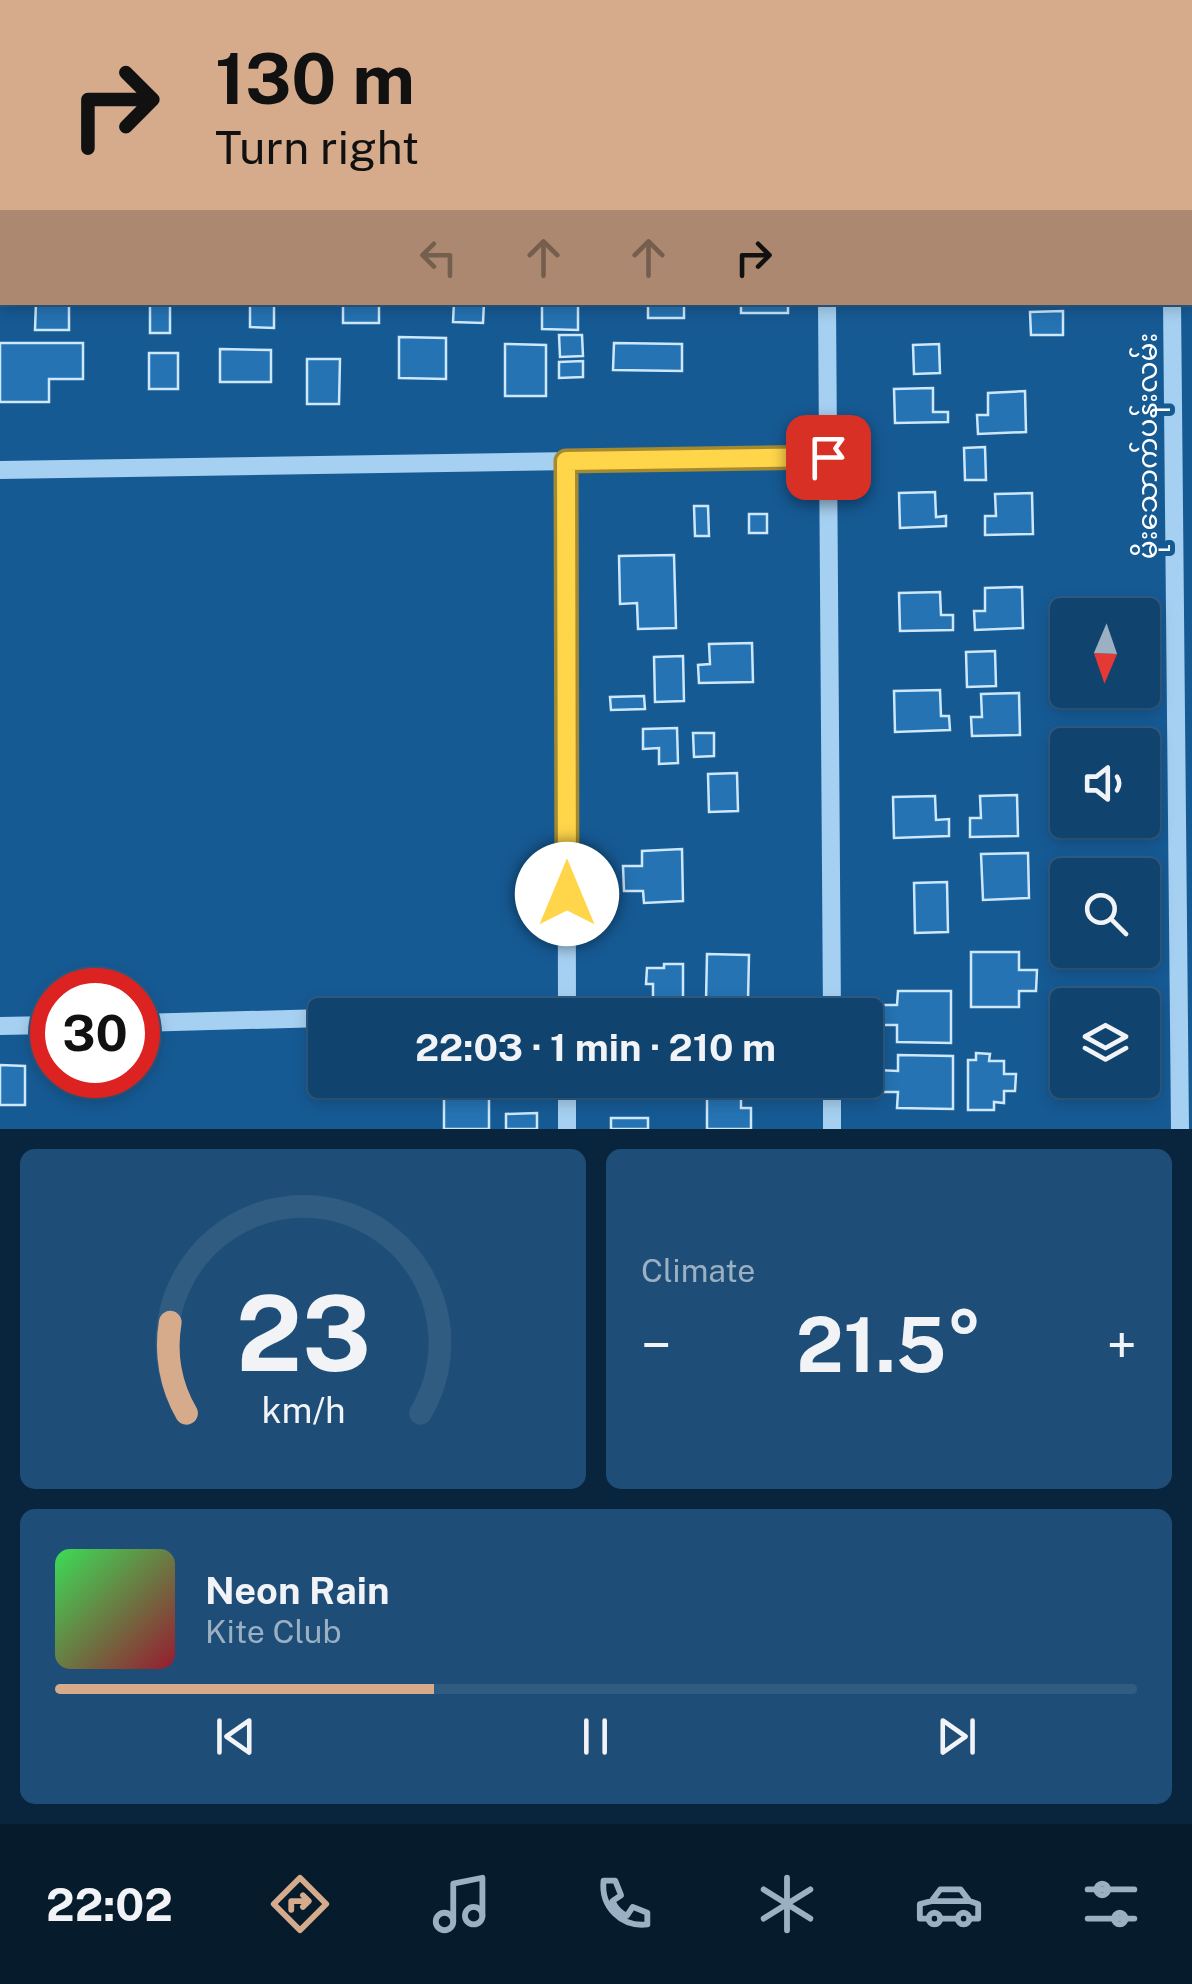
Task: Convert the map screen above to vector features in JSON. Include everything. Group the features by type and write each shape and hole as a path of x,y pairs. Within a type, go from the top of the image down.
{"street":[{"path":"827,305 832,998"},
{"name":"မိုးသောက်ပန်းလမ်း","path":"1172,305 1180,1129"},
{"path":"0,470 828,457"},
{"path":"566,461 567,998"},
{"path":"160,1022 308,1018"},
{"path":"0,1026 30,1025"},
{"path":"567,1098 568,1129"},
{"path":"832,1098 832,1129"}],"building":[{"path":"36,305 69,305 69,330 35,330"},
{"path":"150,305 170,305 170,333 150,333"},
{"path":"250,305 274,305 274,328 250,327"},
{"path":"343,305 379,305 379,323 343,323"},
{"path":"454,305 484,305 483,323 453,322"},
{"path":"542,305 578,305 578,330 542,329"},
{"path":"648,305 684,305 684,318 648,318"},
{"path":"741,305 788,305 788,313 741,313"},
{"path":"1063,311 1063,335 1031,335 1030,312"},
{"path":"559,335 582,335 583,356 560,357"},
{"path":"399,337 446,338 446,379 399,378"},
{"path":"0,343 83,343 83,379 49,379 49,402 0,402"},
{"path":"614,343 682,344 682,371 613,370"},
{"path":"505,344 546,345 546,396 505,396"},
{"path":"939,344 940,373 914,374 913,345"},
{"path":"220,349 271,350 271,382 220,382"},
{"path":"149,353 178,353 178,389 149,389"},
{"path":"307,359 340,359 339,404 307,404"},
{"path":"583,361 583,377 559,378 559,362"},
{"path":"933,388 933,412 948,412 948,422 895,423 894,389"},
{"path":"1025,391 1026,432 978,434 977,415 988,415 988,393"},
{"path":"985,447 986,480 965,480 964,448"},
{"path":"935,492 936,517 946,516 946,526 900,528 899,493"},
{"path":"1032,493 1033,534 985,535 985,516 996,516 995,494"},
{"path":"694,506 708,506 709,536 695,536"},
{"path":"749,514 767,514 767,533 749,533"},
{"path":"674,555 676,628 638,629 637,603 620,604 619,556"},
{"path":"1022,587 1023,628 975,630 974,611 985,611 985,588"},
{"path":"940,592 941,615 953,615 953,630 900,631 899,593"},
{"path":"752,643 753,682 699,683 698,665 710,664 709,644"},
{"path":"995,651 996,686 967,687 966,652"},
{"path":"683,656 684,701 655,702 654,657"},
{"path":"940,690 941,716 949,716 950,730 895,732 894,691"},
{"path":"1019,693 1020,735 972,736 971,717 982,717 981,694"},
{"path":"644,696 645,709 611,710 610,697"},
{"path":"677,728 678,763 659,764 659,748 643,749 643,729"},
{"path":"693,733 714,733 714,756 694,757"},
{"path":"737,773 738,811 709,812 708,774"},
{"path":"1017,795 1018,836 970,837 970,818 981,818 980,796"},
{"path":"935,796 936,820 949,819 949,836 894,838 893,797"},
{"path":"682,849 683,901 644,903 643,891 624,891 623,866 642,866 642,851"},
{"path":"1028,853 1029,898 983,900 981,854"},
{"path":"947,882 948,932 915,933 914,883"},
{"path":"971,952 1019,952 1019,970 1037,970 1036,991 1019,991 1019,1007 971,1007"},
{"path":"707,954 749,955 748,998 706,998"},
{"path":"664,964 683,964 683,998 653,998 653,984 646,984 647,968 664,968"},
{"path":"898,991 951,991 951,1043 897,1042 897,1025 883,1025 883,1005 897,1005"},
{"path":"976,1053 990,1054 989,1061 1004,1061 1004,1074 1016,1074 1015,1091 1004,1091 1004,1103 994,1102 994,1110 968,1110 968,1060 976,1060"},
{"path":"898,1055 953,1056 953,1109 897,1108 898,1092 883,1092 883,1070 898,1071"},
{"path":"0,1065 25,1066 25,1105 0,1105"},
{"path":"444,1098 489,1098 489,1129 444,1129"},
{"path":"707,1098 741,1098 741,1108 751,1108 751,1129 707,1129"},
{"path":"537,1113 537,1129 506,1129 506,1114"},
{"path":"611,1118 648,1118 648,1129 611,1129"}],"route":[{"path":"567,894 566,461 828,457"}]}
